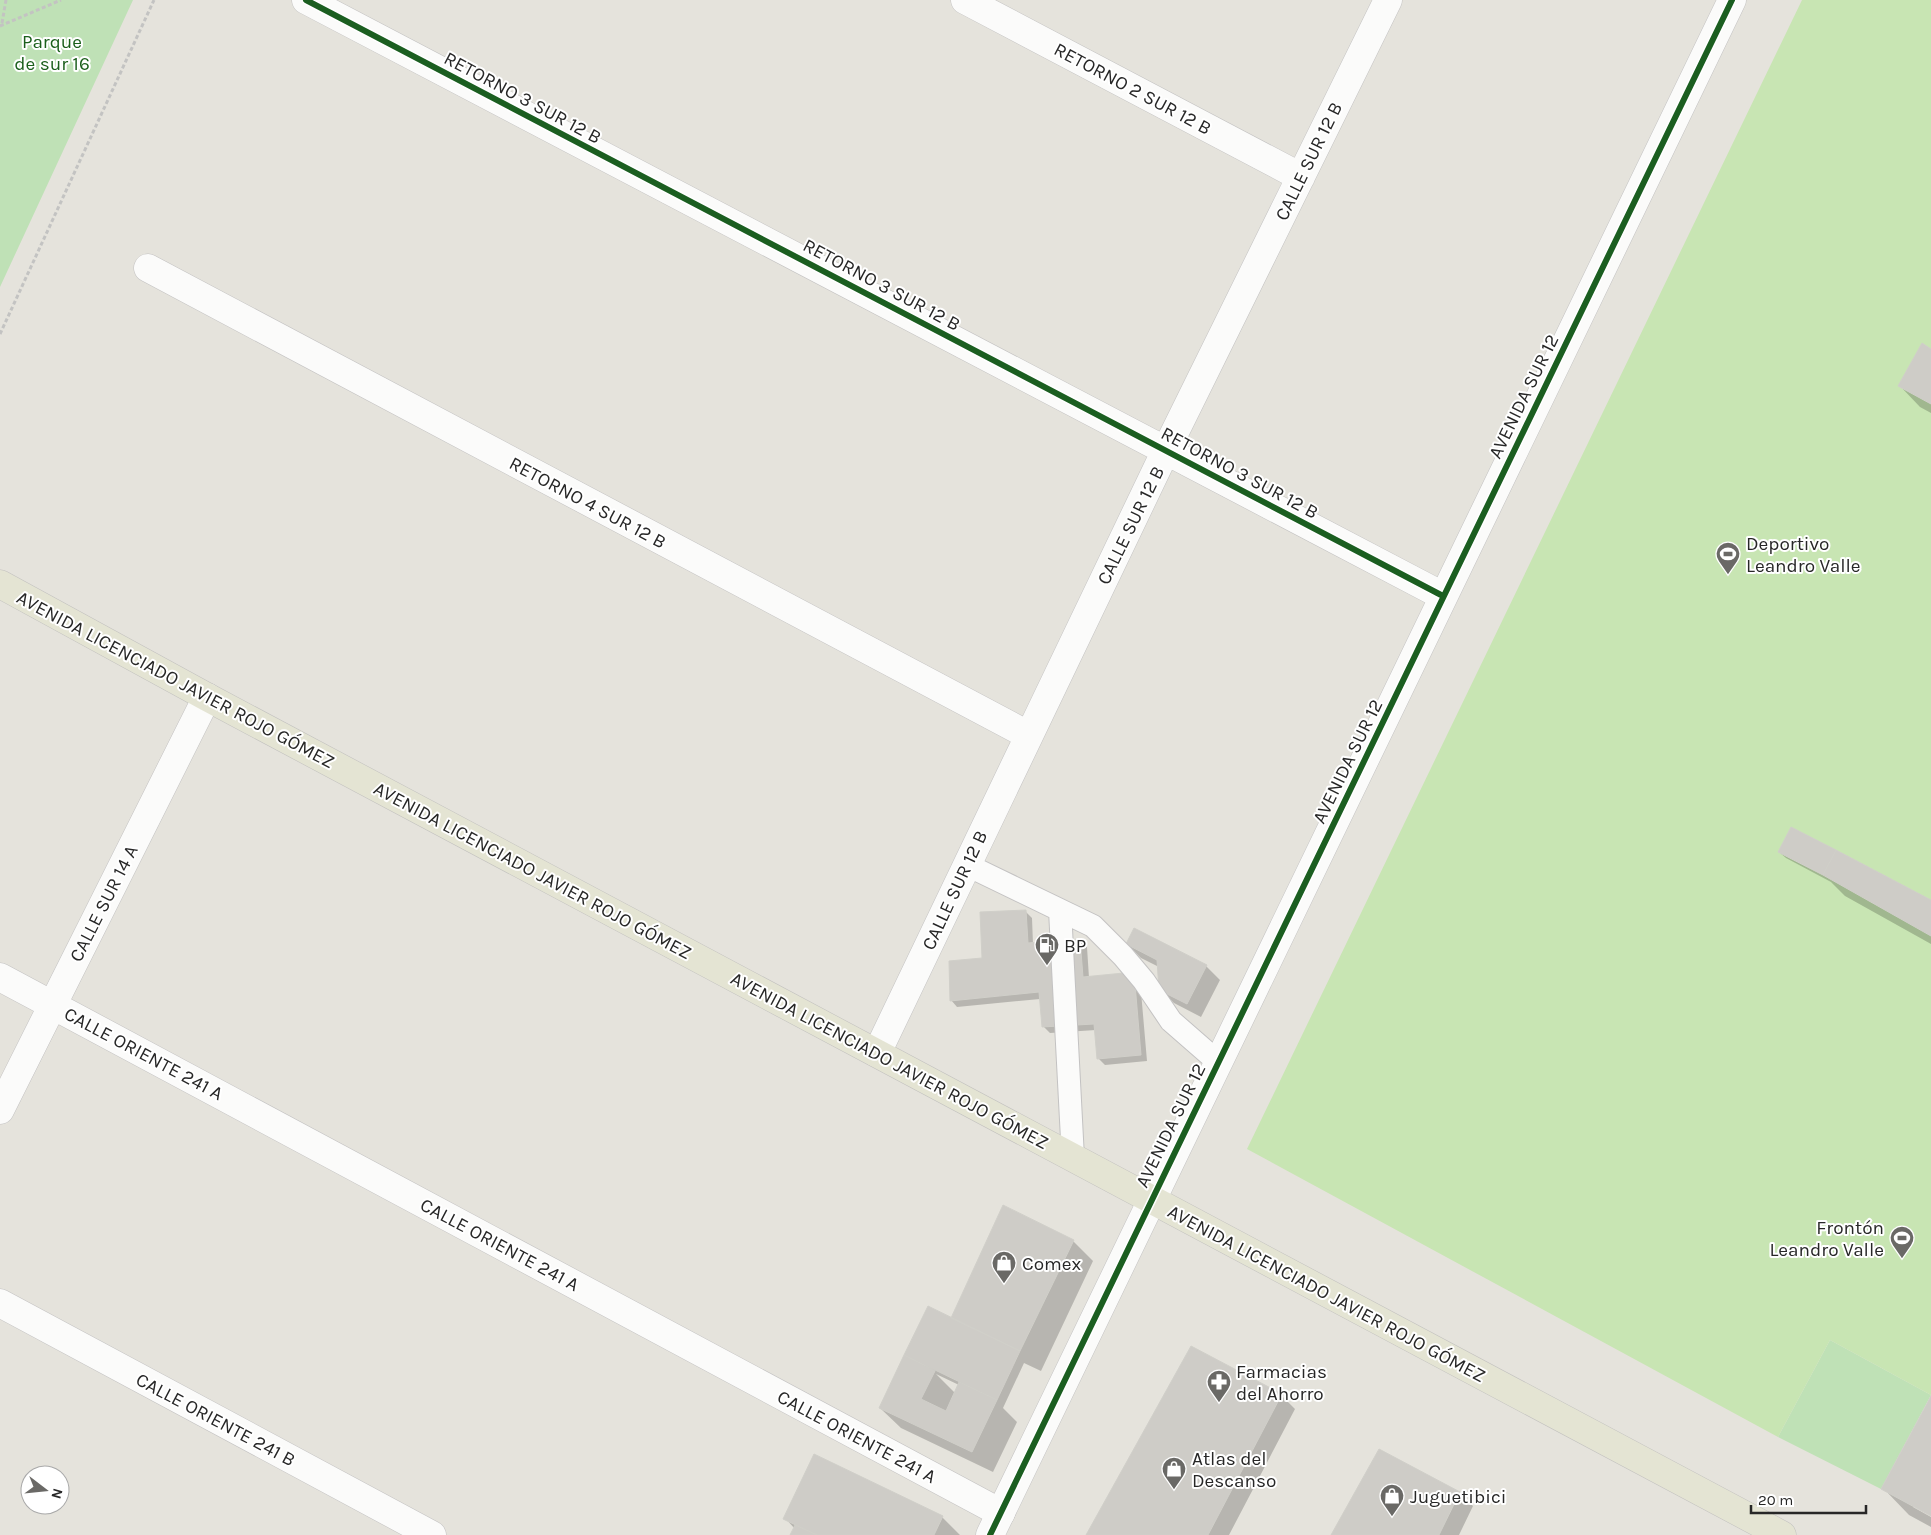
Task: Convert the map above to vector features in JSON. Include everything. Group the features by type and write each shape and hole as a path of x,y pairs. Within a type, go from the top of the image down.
{"main road":[{"name":"AVENIDA LICENCIADO JAVIER ROJO GÓMEZ","path":"0,584 206,697 1782,1535"}],"street":[{"name":"RETORNO 3 SUR 12 B","path":"306,0 1443,596"},
{"name":"RETORNO 2 SUR 12 B","path":"965,0 1301,177"},
{"name":"CALLE SUR 12 B","path":"877,1053 1166,450 1388,0"},
{"name":"AVENIDA SUR 12","path":"995,1524 1732,0"},
{"name":"RETORNO 4 SUR 12 B","path":"148,268 1028,735"},
{"name":"CALLE SUR 14 A","path":"0,1110 206,697"},
{"name":"CALLE ORIENTE 241 A","path":"0,977 53,1004 995,1524"},
{"name":"CALLE ORIENTE 241 B","path":"0,1303 432,1535"}],"lane":[{"path":"967,865 1093,926 1128,962 1171,1021 1218,1062"},
{"path":"1060,910 1073,1158"}],"path":[{"path":"1,25 6,0"},
{"path":"1,25 61,0"},
{"path":"0,334 154,0"}],"green space":[{"name":"Parque de sur 16","path":"0,0 133,0 0,287"},
{"name":"Deportivo Leandro Valle","path":"1802,0 1931,0 1931,1395 1830,1340 1778,1437 1247,1149"},
{"path":"1830,1340 1931,1395 1881,1489 1778,1437"}],"building":[{"path":"1922,343 1931,349 1931,404 1898,386"},
{"path":"1791,827 1836,850 1823,875 1778,852"},
{"path":"1836,850 1931,900 1931,936 1823,875"},
{"path":"1026,910 1028,943 1080,939 1083,977 1134,972 1141,1055 1097,1059 1094,1024 1042,1027 1039,992 950,1001 949,961 982,958 980,912"},
{"path":"1134,928 1207,965 1187,1004 1159,990 1157,960 1126,944"},
{"path":"1003,1205 1074,1240 1020,1351 951,1318"},
{"path":"928,1306 1020,1351 997,1400 904,1355"},
{"path":"1191,1346 1282,1394 1208,1535 1086,1535"},
{"path":"904,1355 935,1371 921,1399 946,1411 959,1382 997,1400 972,1452 879,1408"},
{"path":"1931,1396 1931,1516 1881,1489"},
{"path":"1379,1449 1460,1492 1439,1535 1331,1535"},
{"path":"814,1454 943,1516 934,1535 817,1535 783,1519"},
{"path":"795,1525 817,1535 790,1535"}],"cycle path":[{"path":"306,0 1443,596"},
{"path":"990,1535 1732,0"}],"place":[{"name":"Deportivo Leandro Valle","path":"1728,575"},
{"name":"BP","path":"1047,966"},
{"name":"Frontón Leandro Valle","path":"1902,1259"},
{"name":"Comex","path":"1004,1284"},
{"name":"Farmacias del Ahorro","path":"1219,1403"},
{"name":"Atlas del Descanso","path":"1174,1490"},
{"name":"Juguetibici","path":"1392,1517"}]}
